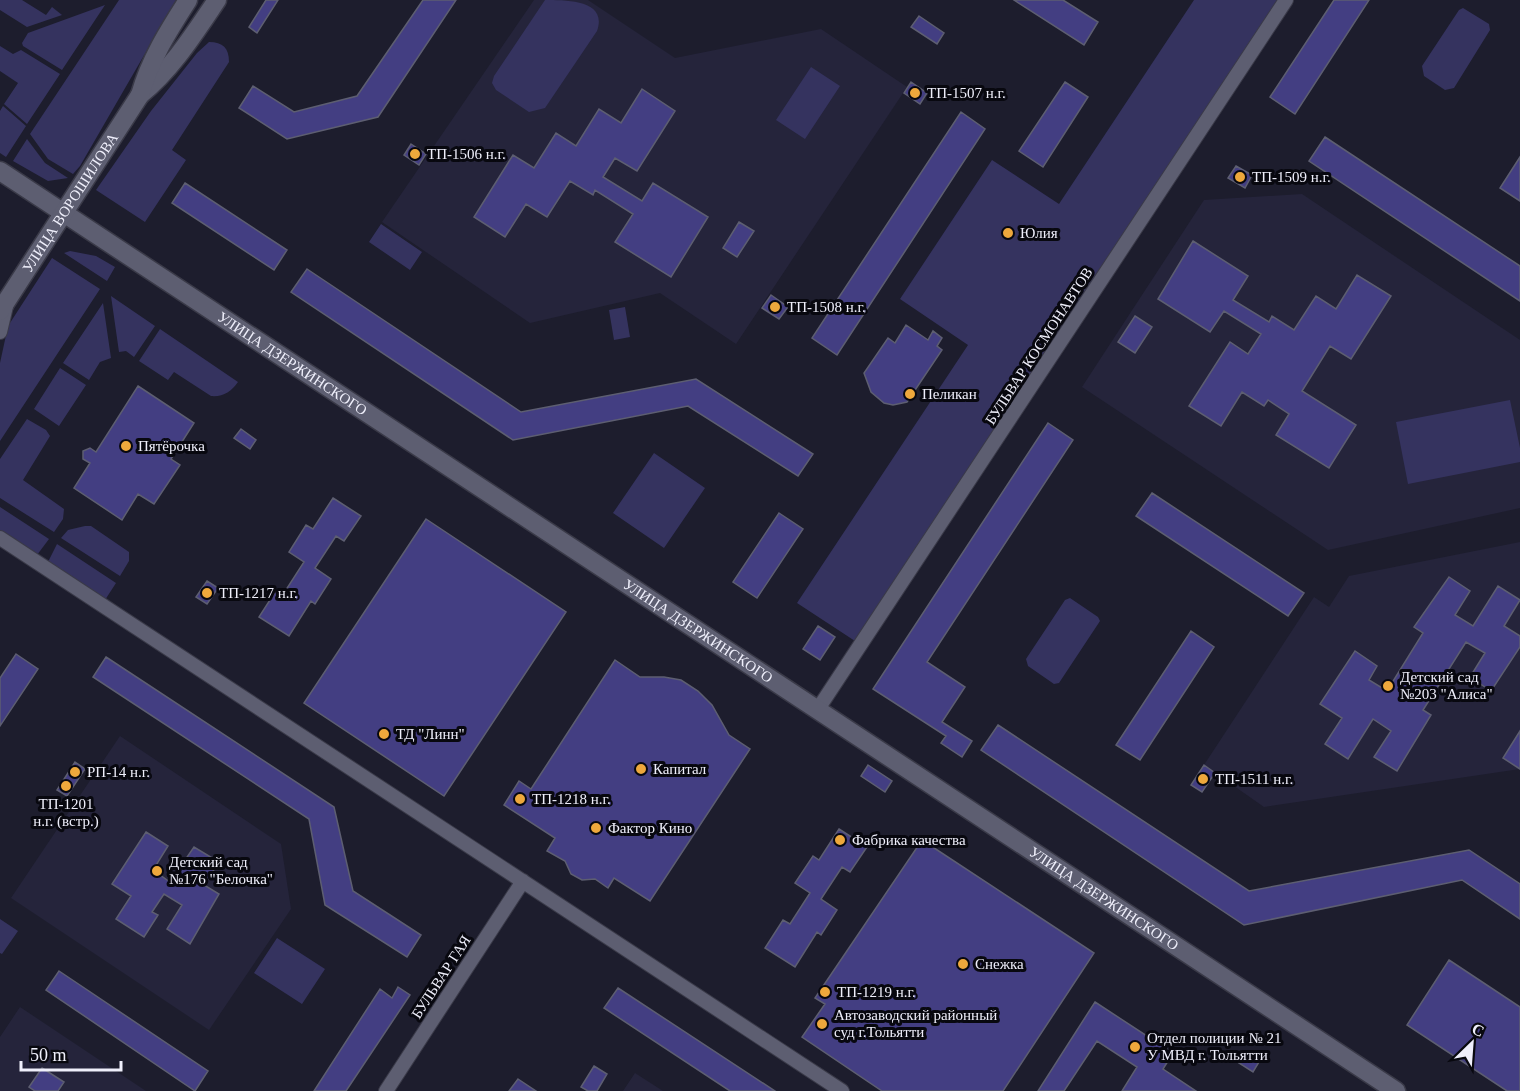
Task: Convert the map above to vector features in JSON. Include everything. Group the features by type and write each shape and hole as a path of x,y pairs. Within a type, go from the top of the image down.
{"main road":[{"name":"УЛИЦА ВОРОШИЛОВА","path":"2,306 140,95 146,73 159,46 188,0"},
{"name":"УЛИЦА ВОРОШИЛОВА","path":"140,95 158,81 178,57 217,0"},
{"name":"УЛИЦА ДЗЕРЖИНСКОГО","path":"0,171 1396,1091"}],"street":[{"name":"БУЛЬВАР КОСМОНАВТОВ","path":"818,709 1286,0"},
{"path":"0,332 2,306"},
{"path":"0,538 842,1091"},
{"name":"БУЛЬВАР ГАЯ","path":"386,1091 523,881"}],"shaded area":[{"path":"0,0 22,0 46,15 52,7 62,15 27,27 0,10"},
{"path":"119,0 176,0 80,166 73,174 48,159 30,134"},
{"path":"534,0 588,0 675,58 821,29 907,87 736,344 660,293 530,323 382,222"},
{"path":"545,0 564,0 583,4 597,13 599,21 597,31 545,108 529,112 496,90 492,83 494,76"},
{"path":"1194,0 1278,0 855,641 797,603 968,345 900,299 992,160 1059,204"},
{"path":"105,5 62,70 23,46 22,43 28,33"},
{"path":"1463,8 1489,24 1490,30 1454,88 1445,90 1424,76 1422,66 1459,10"},
{"path":"209,42 218,43 224,47 228,53 229,62 172,150 186,160 145,222 96,190 151,111 197,53"},
{"path":"0,46 13,54 21,50 60,74 27,124 4,104 18,83 0,71"},
{"path":"811,67 840,86 805,139 776,120"},
{"path":"3,106 26,126 6,157 0,153 0,111"},
{"path":"27,139 45,163 68,178 48,181 13,161"},
{"path":"1302,194 1520,340 1520,508 1328,550 1082,387 1204,200"},
{"path":"381,224 422,252 410,270 369,242"},
{"path":"70,251 96,256 115,267 107,281 64,253"},
{"path":"52,258 100,289 0,441 0,363 8,326"},
{"path":"111,296 155,326 134,357 126,351 119,352"},
{"path":"103,303 111,358 100,362 89,380 63,363"},
{"path":"625,307 630,337 614,340 609,310"},
{"path":"160,329 238,382 233,389 219,396 211,396 174,372 168,380 139,361"},
{"path":"60,368 86,385 59,426 34,409"},
{"path":"1510,400 1520,448 1520,462 1408,484 1396,422"},
{"path":"27,419 46,430 50,436 23,480 64,509 63,519 54,532 0,498 0,459"},
{"path":"654,453 705,488 664,548 613,513"},
{"path":"0,507 49,539 37,555 0,534"},
{"path":"91,526 129,552 129,561 120,576 61,538 68,530"},
{"name":"Детский сад №203 \"Алиса\"","path":"1520,542 1520,769 1264,807 1204,765 1314,597 1329,607 1349,576"},
{"path":"57,544 116,583 105,600 48,562"},
{"path":"1070,598 1098,617 1100,621 1059,683 1054,684 1028,666 1026,659 1065,600"},
{"name":"Детский сад №176 \"Белочка\"","path":"120,736 281,844 291,909 209,1030 11,898"},
{"path":"0,919 18,931 2,954 0,953"},
{"path":"277,938 325,969 302,1004 254,973"},
{"path":"20,1007 146,1091 0,1091 0,1037"},
{"path":"635,1073 663,1091 623,1091"}],"building":[{"path":"266,0 278,0 257,33 249,27"},
{"path":"423,0 456,0 378,117 287,139 239,108 253,86 294,112 357,96"},
{"path":"1014,0 1063,0 1098,22 1084,45"},
{"path":"1334,0 1369,0 1295,114 1270,97"},
{"path":"919,16 944,33 937,44 911,27"},
{"name":"ТП-1507 н.г.","path":"911,82 927,93 920,104 904,93"},
{"path":"1065,82 1088,97 1043,167 1019,151"},
{"path":"642,89 675,111 637,171 615,158 603,177 642,201 653,183 708,217 671,277 615,242 633,214 595,190 593,195 570,181 547,217 526,204 505,237 474,217 513,155 534,168 556,133 576,146 599,109 621,123"},
{"path":"961,112 985,129 837,355 812,338"},
{"path":"1325,137 1520,266 1520,301 1309,161"},
{"name":"ТП-1506 н.г.","path":"411,144 426,154 419,165 404,155"},
{"path":"1520,157 1520,201 1500,188"},
{"name":"ТП-1509 н.г.","path":"1236,166 1252,175 1245,188 1228,178"},
{"path":"185,183 287,250 274,270 172,203"},
{"path":"739,222 754,231 737,257 723,248"},
{"path":"1193,241 1248,276 1233,300 1269,322 1272,316 1294,330 1316,296 1336,309 1357,275 1391,296 1351,359 1330,346 1302,391 1356,425 1329,468 1276,435 1289,414 1268,400 1264,406 1242,392 1221,426 1189,406 1230,342 1248,354 1261,334 1224,311 1210,332 1158,299"},
{"path":"307,269 521,412 696,379 813,454 798,476 688,406 513,440 291,292"},
{"name":"ТП-1508 н.г.","path":"771,295 788,307 779,319 762,308"},
{"path":"1135,316 1152,327 1135,353 1118,342"},
{"path":"906,325 928,340 933,331 942,338 937,346 942,350 907,402 893,405 884,403 871,392 864,373 888,338 895,343"},
{"path":"138,386 194,423 171,459 180,465 154,504 138,494 122,520 74,488 90,463 83,459 83,451 90,448 96,452"},
{"path":"1048,423 1073,440 927,662 965,687 942,722 972,741 962,757 941,743 946,736 873,689"},
{"path":"241,429 256,440 250,449 234,438"},
{"path":"1152,493 1304,593 1288,616 1136,516"},
{"path":"333,498 361,516 344,541 336,536 315,568 331,579 315,604 311,601 289,636 259,617 277,589 284,593 304,562 289,552 306,525 313,529"},
{"path":"779,513 803,529 757,598 733,582"},
{"path":"426,519 566,612 444,796 304,703"},
{"path":"1449,577 1470,591 1455,615 1473,626 1498,586 1520,600 1504,626 1520,636 1520,647 1491,691 1470,677 1485,653 1466,642 1423,710 1431,715 1397,771 1374,757 1391,731 1373,719 1348,759 1325,744 1342,718 1320,704 1355,651 1377,666 1369,680 1387,691 1423,633 1414,627"},
{"name":"ТП-1217 н.г.","path":"207,581 218,588 207,604 196,597"},
{"path":"818,626 835,637 820,660 803,649"},
{"path":"1191,631 1214,647 1140,760 1116,745"},
{"path":"16,654 38,669 0,726 0,678"},
{"path":"106,657 334,807 353,891 421,935 407,957 325,905 309,819 93,677"},
{"name":"Капитал","path":"615,660 640,677 681,680 698,691 712,705 729,735 750,749 650,901 614,878 608,888 595,879 582,880 571,874 565,861 547,851 555,838 504,805 519,781 531,789"},
{"path":"998,725 1249,891 1469,850 1520,884 1520,919 1462,880 1244,925 981,750"},
{"path":"1520,731 1520,769 1503,758"},
{"path":"75,762 85,769 67,796 57,790"},
{"path":"868,765 892,781 885,792 861,776"},
{"name":"ТП-1511 н.г.","path":"1204,765 1215,773 1202,792 1191,785"},
{"path":"839,829 867,847 850,872 842,867 821,899 837,910 821,935 817,932 795,967 765,948 783,920 790,924 810,893 795,883 813,856 819,860"},
{"path":"146,832 168,846 153,870 170,882 194,847 219,862 204,885 219,894 190,944 167,929 182,905 164,894 152,912 158,915 144,937 116,919 131,896 112,884"},
{"name":"Снежка","path":"922,840 1094,953 1003,1091 882,1091 802,1037 825,1004 815,998"},
{"path":"1449,960 1520,1007 1520,1091 1507,1091 1407,1025"},
{"path":"59,971 208,1071 195,1091 46,990"},
{"path":"398,987 410,995 346,1091 314,1091 380,989 392,998"},
{"path":"618,988 775,1091 730,1091 604,1008"},
{"path":"1095,1002 1173,1053 1163,1069 1196,1091 1122,1091 1137,1067 1097,1041 1064,1091 1038,1091"},
{"path":"1245,1053 1259,1062 1253,1072 1239,1063"},
{"path":"594,1066 607,1074 597,1091 588,1091 581,1087"},
{"path":"42,1068 64,1082 58,1091 35,1091 29,1087"},
{"path":"518,1079 536,1091 509,1091"}],"place":[{"name":"ТП-1507 н.г.","path":"915,93"},
{"name":"ТП-1506 н.г.","path":"415,154"},
{"name":"ТП-1509 н.г.","path":"1240,177"},
{"name":"Юлия","path":"1008,233"},
{"name":"ТП-1508 н.г.","path":"775,307"},
{"name":"Пеликан","path":"910,394"},
{"name":"Пятёрочка","path":"126,446"},
{"name":"ТП-1217 н.г.","path":"207,593"},
{"name":"Детский сад №203 \"Алиса\"","path":"1388,686"},
{"name":"ТД \"Линн\"","path":"384,734"},
{"name":"Капитал","path":"641,769"},
{"name":"РП-14 н.г.","path":"75,772"},
{"name":"ТП-1511 н.г.","path":"1203,779"},
{"name":"ТП-1201 н.г. (встр.)","path":"66,786"},
{"name":"ТП-1218 н.г.","path":"520,799"},
{"name":"Фактор Кино","path":"596,828"},
{"name":"Фабрика качества","path":"840,840"},
{"name":"Детский сад №176 \"Белочка\"","path":"157,871"},
{"name":"Снежка","path":"963,964"},
{"name":"ТП-1219 н.г.","path":"825,992"},
{"name":"Автозаводский районный суд г.Тольятти","path":"822,1024"},
{"name":"Отдел полиции № 21 У МВД г. Тольятти","path":"1135,1047"}]}
